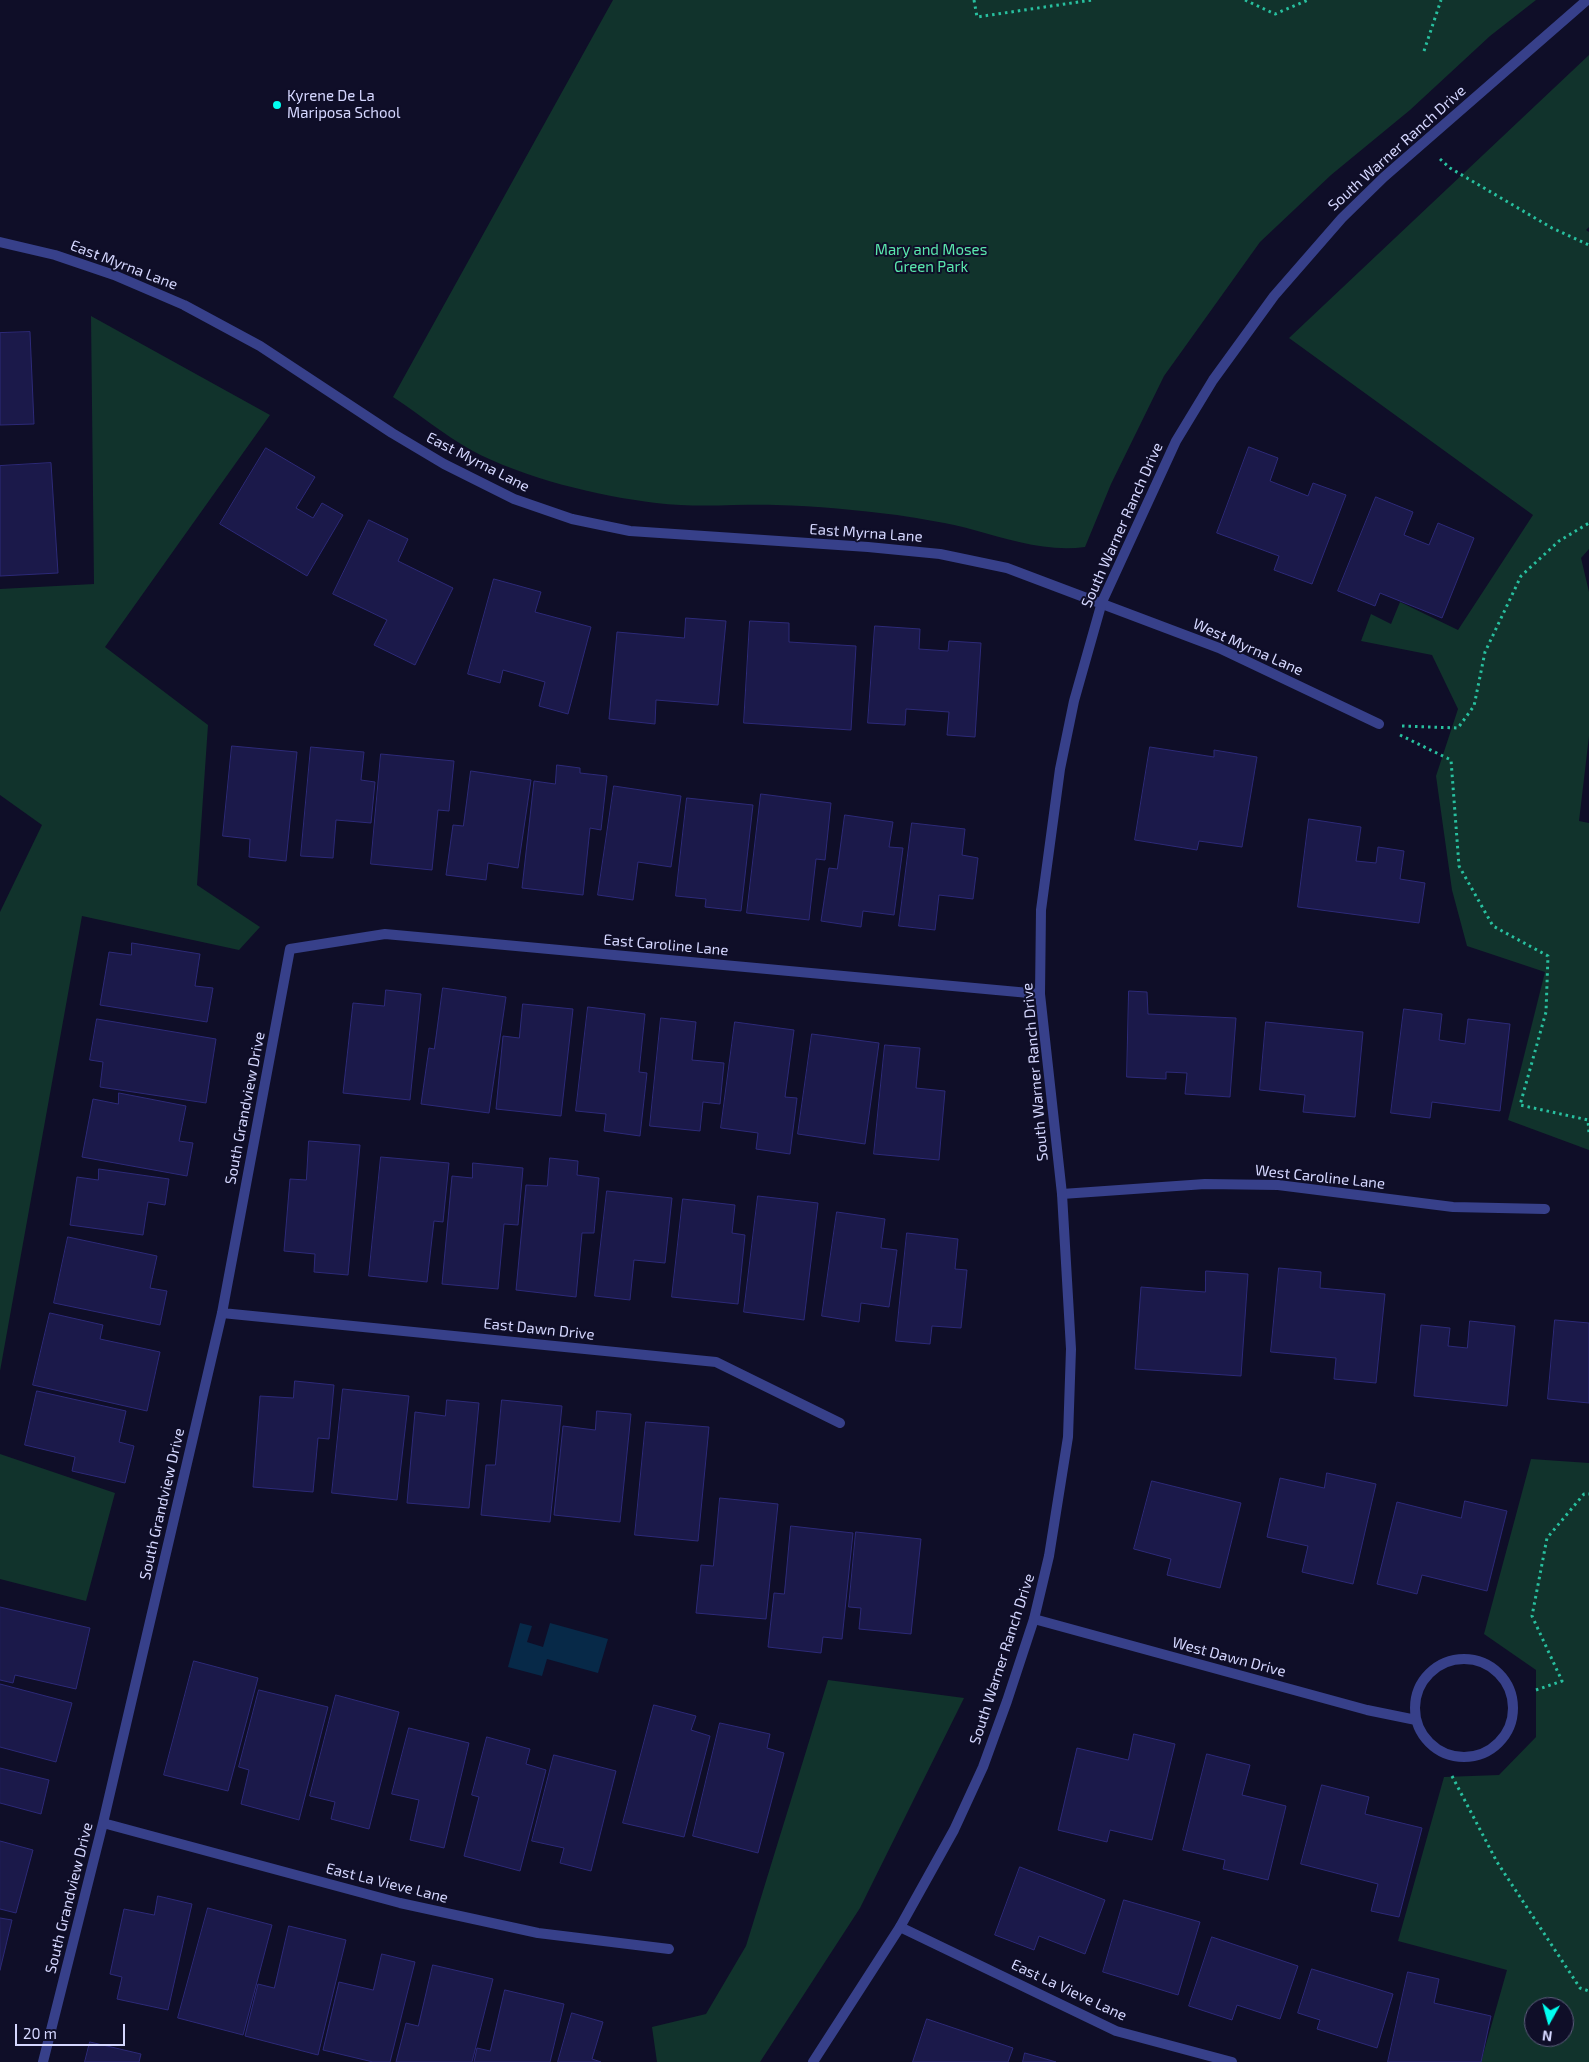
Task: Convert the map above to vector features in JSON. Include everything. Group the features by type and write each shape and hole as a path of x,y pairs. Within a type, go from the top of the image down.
{"street":[{"name":"South Warner Ranch Drive","path":"813,2062 900,1927 954,1830 983,1767 1007,1701 1034,1619 1049,1556 1068,1436 1071,1349 1062,1194 1040,994 1041,910 1060,769 1074,701 1102,602 1176,441 1213,380 1274,296 1349,211 1423,143 1587,0"},
{"name":"East Myrna Lane","path":"0,242 55,255 114,275 184,305 260,346 392,433 444,464 514,499 572,519 630,531 868,547 940,554 1007,568 1102,602"},
{"name":"West Myrna Lane","path":"1102,602 1219,648 1379,724"},
{"name":"East Caroline Lane","path":"290,949 385,934 1040,994"},
{"name":"South Grandview Drive","path":"44,2062 103,1823 222,1313 290,949"},
{"name":"West Caroline Lane","path":"1062,1194 1205,1184 1278,1185 1453,1206 1546,1209"},
{"name":"East Dawn Drive","path":"222,1313 716,1362 840,1423"},
{"name":"West Dawn Drive","path":"1034,1619 1368,1710 1416,1720"},
{"path":"1452,1660 1477,1661 1497,1672 1509,1688 1514,1705 1508,1731 1499,1743 1485,1753 1472,1756 1454,1756 1435,1748 1423,1736 1416,1720 1416,1697 1423,1682 1443,1664 1452,1660"},
{"name":"East La Vieve Lane","path":"103,1823 400,1903 538,1933 669,1949"},
{"name":"East La Vieve Lane","path":"900,1927 1116,2031 1232,2062"}],"path":[{"path":"974,0 977,16 1092,0"},
{"path":"1245,0 1275,14 1308,0"},
{"path":"1424,50 1442,0"},
{"path":"1423,143 1450,168 1552,228 1589,245"},
{"path":"1379,724 1458,728 1474,706 1485,652 1521,576 1559,541 1589,523"},
{"path":"1379,724 1451,760 1459,866 1493,926 1548,956 1546,1012 1520,1105 1588,1120 1589,1133"},
{"path":"1536,1690 1562,1681 1532,1616 1547,1538 1584,1494 1589,1494"},
{"path":"1452,1776 1497,1862 1580,1988 1589,1990"}],"green space":[{"name":"Mary and Moses Green Park","path":"613,0 1536,0 1490,36 1410,110 1331,175 1260,242 1164,376 1111,484 1085,547 1057,548 1002,538 955,525 882,513 837,508 791,506 671,504 634,500 586,491 514,469 471,450 393,397"},
{"path":"1589,55 1589,227 1586,230 1589,232 1589,549 1581,558 1589,592 1589,736 1579,821 1589,823 1589,1150 1508,1120 1545,972 1467,946 1452,890 1436,776 1458,709 1432,655 1361,641 1371,614 1391,624 1400,602 1458,630 1533,515 1289,338"},
{"path":"91,316 270,415 105,647 208,725 197,885 260,927 239,950 82,916 0,1371 0,912 42,825 0,795 0,589 94,584"},
{"path":"0,1454 115,1493 86,1601 0,1579"},
{"path":"1531,1459 1589,1463 1589,2062 1481,2062 1507,1970 1398,1941 1444,1777 1499,1775 1536,1737 1536,1670 1484,1634"},
{"path":"828,1680 964,1698 860,1908 760,2062 657,2062 652,2027 706,2014 746,1946"}],"water":[{"path":"520,1623 532,1626 527,1642 543,1647 550,1623 608,1639 598,1673 547,1659 542,1676 508,1667"}],"building":[{"path":"30,332 34,424 0,425 0,333"},
{"path":"1249,447 1278,458 1270,481 1308,496 1313,483 1346,495 1312,584 1274,570 1279,556 1217,533"},
{"path":"266,448 315,477 296,508 313,518 322,503 343,515 307,576 220,524"},
{"path":"51,463 58,573 0,576 0,466"},
{"path":"1376,497 1413,512 1404,535 1429,545 1438,523 1474,538 1442,618 1380,593 1375,606 1338,591"},
{"path":"369,520 408,539 398,561 453,588 415,665 374,645 387,620 333,594"},
{"path":"494,579 541,592 535,612 591,627 568,714 539,706 545,682 503,670 500,683 468,674"},
{"path":"686,618 726,621 718,705 656,700 655,724 609,719 617,632 684,638"},
{"path":"750,621 789,623 789,642 856,646 851,730 744,723"},
{"path":"875,626 920,629 919,649 948,651 949,641 981,643 975,737 947,735 949,712 906,709 905,725 868,723"},
{"path":"232,746 297,752 286,861 249,857 250,839 223,836"},
{"path":"311,747 364,752 361,780 375,782 371,823 336,820 333,858 301,856"},
{"path":"1150,747 1214,757 1214,750 1257,757 1242,847 1199,841 1197,850 1135,840"},
{"path":"381,754 454,761 449,811 438,810 432,870 371,864"},
{"path":"557,765 580,768 580,773 607,776 601,830 590,828 583,895 522,888 534,781 555,784"},
{"path":"471,771 531,780 518,868 488,863 486,880 446,875 453,825 463,826"},
{"path":"614,786 681,796 671,867 638,862 633,900 598,895"},
{"path":"761,794 831,803 825,860 816,859 809,920 747,913"},
{"path":"687,798 753,805 741,911 705,907 706,899 676,896"},
{"path":"845,815 893,822 889,847 903,848 894,915 863,911 861,927 821,921 829,868 837,869"},
{"path":"1309,819 1361,827 1356,861 1376,863 1378,847 1404,851 1400,879 1425,883 1419,923 1298,907"},
{"path":"912,823 965,829 962,855 978,858 973,899 939,895 935,930 899,926"},
{"path":"132,943 200,954 195,986 213,988 207,1022 100,1005 109,952 131,955"},
{"path":"443,988 506,997 489,1113 421,1104 429,1048 434,1049"},
{"path":"386,990 421,994 410,1100 343,1093 353,1003 384,1006"},
{"path":"1129,991 1147,992 1148,1014 1236,1018 1230,1097 1185,1094 1187,1073 1166,1072 1166,1079 1127,1077"},
{"path":"523,1004 573,1009 561,1116 496,1109 503,1036 519,1038"},
{"path":"588,1007 645,1014 639,1072 647,1073 640,1136 604,1131 606,1114 576,1111"},
{"path":"1404,1009 1442,1014 1439,1040 1465,1044 1468,1019 1510,1024 1500,1111 1432,1102 1430,1118 1391,1113"},
{"path":"661,1018 696,1022 692,1060 724,1063 720,1104 703,1102 700,1131 650,1126"},
{"path":"97,1019 216,1039 206,1103 100,1087 103,1062 90,1060"},
{"path":"735,1022 794,1030 785,1097 797,1098 790,1154 756,1149 758,1133 721,1128"},
{"path":"1266,1022 1363,1032 1355,1117 1303,1112 1305,1095 1260,1090"},
{"path":"812,1034 879,1043 865,1144 798,1134"},
{"path":"885,1045 920,1048 916,1088 945,1091 939,1160 874,1154"},
{"path":"119,1093 186,1106 179,1141 193,1143 187,1176 82,1157 93,1099 118,1104"},
{"path":"309,1141 360,1145 348,1275 314,1272 315,1254 284,1251 290,1179 306,1180"},
{"path":"381,1157 449,1163 443,1222 434,1221 427,1282 369,1276"},
{"path":"550,1158 578,1161 577,1175 599,1178 594,1233 582,1233 576,1297 516,1290 526,1185 547,1186"},
{"path":"473,1163 523,1168 518,1225 504,1224 498,1289 442,1284 452,1176 472,1178"},
{"path":"99,1169 169,1179 165,1205 148,1202 143,1235 70,1225 77,1177 98,1180"},
{"path":"607,1191 672,1198 665,1263 634,1260 630,1300 595,1296"},
{"path":"758,1196 818,1203 804,1320 744,1312"},
{"path":"683,1199 735,1205 732,1233 745,1235 738,1304 672,1297"},
{"path":"837,1212 885,1219 881,1248 897,1250 889,1307 861,1303 859,1322 822,1316"},
{"path":"907,1233 958,1239 955,1269 967,1270 961,1328 932,1326 930,1344 896,1341"},
{"path":"68,1237 157,1256 150,1288 167,1291 160,1325 54,1303"},
{"path":"1279,1268 1321,1272 1320,1288 1385,1294 1376,1383 1334,1379 1336,1358 1271,1352"},
{"path":"1206,1271 1248,1274 1241,1376 1135,1369 1141,1287 1205,1292"},
{"path":"50,1313 103,1325 100,1339 160,1352 147,1411 33,1385"},
{"path":"1555,1320 1589,1323 1589,1403 1548,1399"},
{"path":"1470,1321 1515,1326 1507,1406 1414,1396 1421,1325 1450,1328 1448,1346 1467,1348"},
{"path":"295,1381 334,1385 329,1439 318,1438 313,1492 253,1487 260,1396 293,1398"},
{"path":"343,1389 409,1396 397,1500 332,1493"},
{"path":"37,1391 126,1411 119,1442 134,1446 125,1483 72,1471 75,1457 25,1445"},
{"path":"447,1400 479,1403 469,1508 407,1503 415,1412 445,1416"},
{"path":"502,1400 562,1406 550,1522 481,1515 486,1465 495,1465"},
{"path":"597,1411 631,1414 620,1522 554,1515 563,1426 595,1430"},
{"path":"646,1422 709,1427 698,1541 635,1535"},
{"path":"1327,1473 1376,1484 1353,1584 1302,1572 1308,1546 1267,1537 1280,1478 1324,1488"},
{"path":"1152,1481 1241,1503 1220,1588 1167,1575 1171,1559 1134,1549"},
{"path":"720,1498 778,1504 766,1619 696,1613 701,1565 713,1566"},
{"path":"1465,1501 1507,1511 1487,1591 1422,1575 1417,1594 1377,1584 1397,1502 1461,1518"},
{"path":"791,1526 853,1533 842,1639 823,1637 821,1653 768,1647 774,1593 784,1594"},
{"path":"856,1532 921,1539 911,1634 859,1629 861,1608 849,1607"},
{"path":"0,1607 90,1628 76,1689 15,1675 13,1683 0,1680"},
{"path":"194,1661 258,1678 228,1791 164,1775"},
{"path":"0,1684 72,1703 56,1762 0,1747"},
{"path":"259,1690 328,1707 299,1820 241,1804 249,1770 239,1767"},
{"path":"336,1695 399,1712 369,1829 331,1819 335,1802 310,1796"},
{"path":"654,1705 696,1716 691,1730 710,1736 684,1837 623,1823"},
{"path":"720,1723 770,1734 767,1748 784,1753 758,1853 693,1836"},
{"path":"409,1728 469,1743 444,1848 410,1840 419,1800 392,1794"},
{"path":"1134,1734 1175,1744 1152,1840 1110,1830 1107,1842 1058,1830 1077,1748 1128,1760"},
{"path":"487,1737 530,1749 526,1764 546,1770 520,1871 464,1856 479,1797 472,1795"},
{"path":"1207,1754 1250,1765 1242,1795 1286,1806 1268,1880 1223,1869 1225,1860 1183,1850"},
{"path":"554,1755 616,1771 591,1871 560,1863 564,1848 532,1841"},
{"path":"0,1768 49,1780 41,1814 0,1803"},
{"path":"1322,1785 1369,1797 1365,1814 1422,1828 1399,1917 1371,1911 1378,1884 1301,1864"},
{"path":"0,1841 33,1850 16,1913 0,1909"},
{"path":"1020,1867 1105,1900 1085,1954 1039,1936 1034,1950 995,1935"},
{"path":"158,1896 192,1904 168,2010 117,1999 122,1977 110,1974 124,1909 154,1915"},
{"path":"1124,1900 1200,1922 1178,1995 1103,1972"},
{"path":"208,1908 272,1925 243,2035 178,2018"},
{"path":"0,1918 12,1920 0,1970"},
{"path":"289,1926 346,1940 318,2055 245,2036 258,1984 274,1988"},
{"path":"1212,1937 1298,1966 1280,2019 1237,2005 1232,2020 1189,2006"},
{"path":"382,1954 415,1962 390,2062 373,2062 323,2050 339,1982 373,1990"},
{"path":"433,1965 493,1979 472,2062 396,2062 406,2023 418,2026"},
{"path":"1312,1969 1393,1994 1377,2048 1317,2029 1320,2020 1298,2013"},
{"path":"1408,1972 1439,1979 1434,2003 1491,2016 1481,2062 1388,2062"},
{"path":"505,1990 564,2004 550,2062 474,2062 477,2048 490,2051"},
{"path":"572,2013 603,2022 592,2059 601,2062 558,2062"},
{"path":"927,2019 1013,2048 1008,2062 913,2062"},
{"path":"90,2042 141,2054 139,2062 85,2062"},
{"path":"1025,2053 1056,2062 1023,2062"}],"place":[{"name":"Kyrene De La Mariposa School","path":"277,105"}]}
